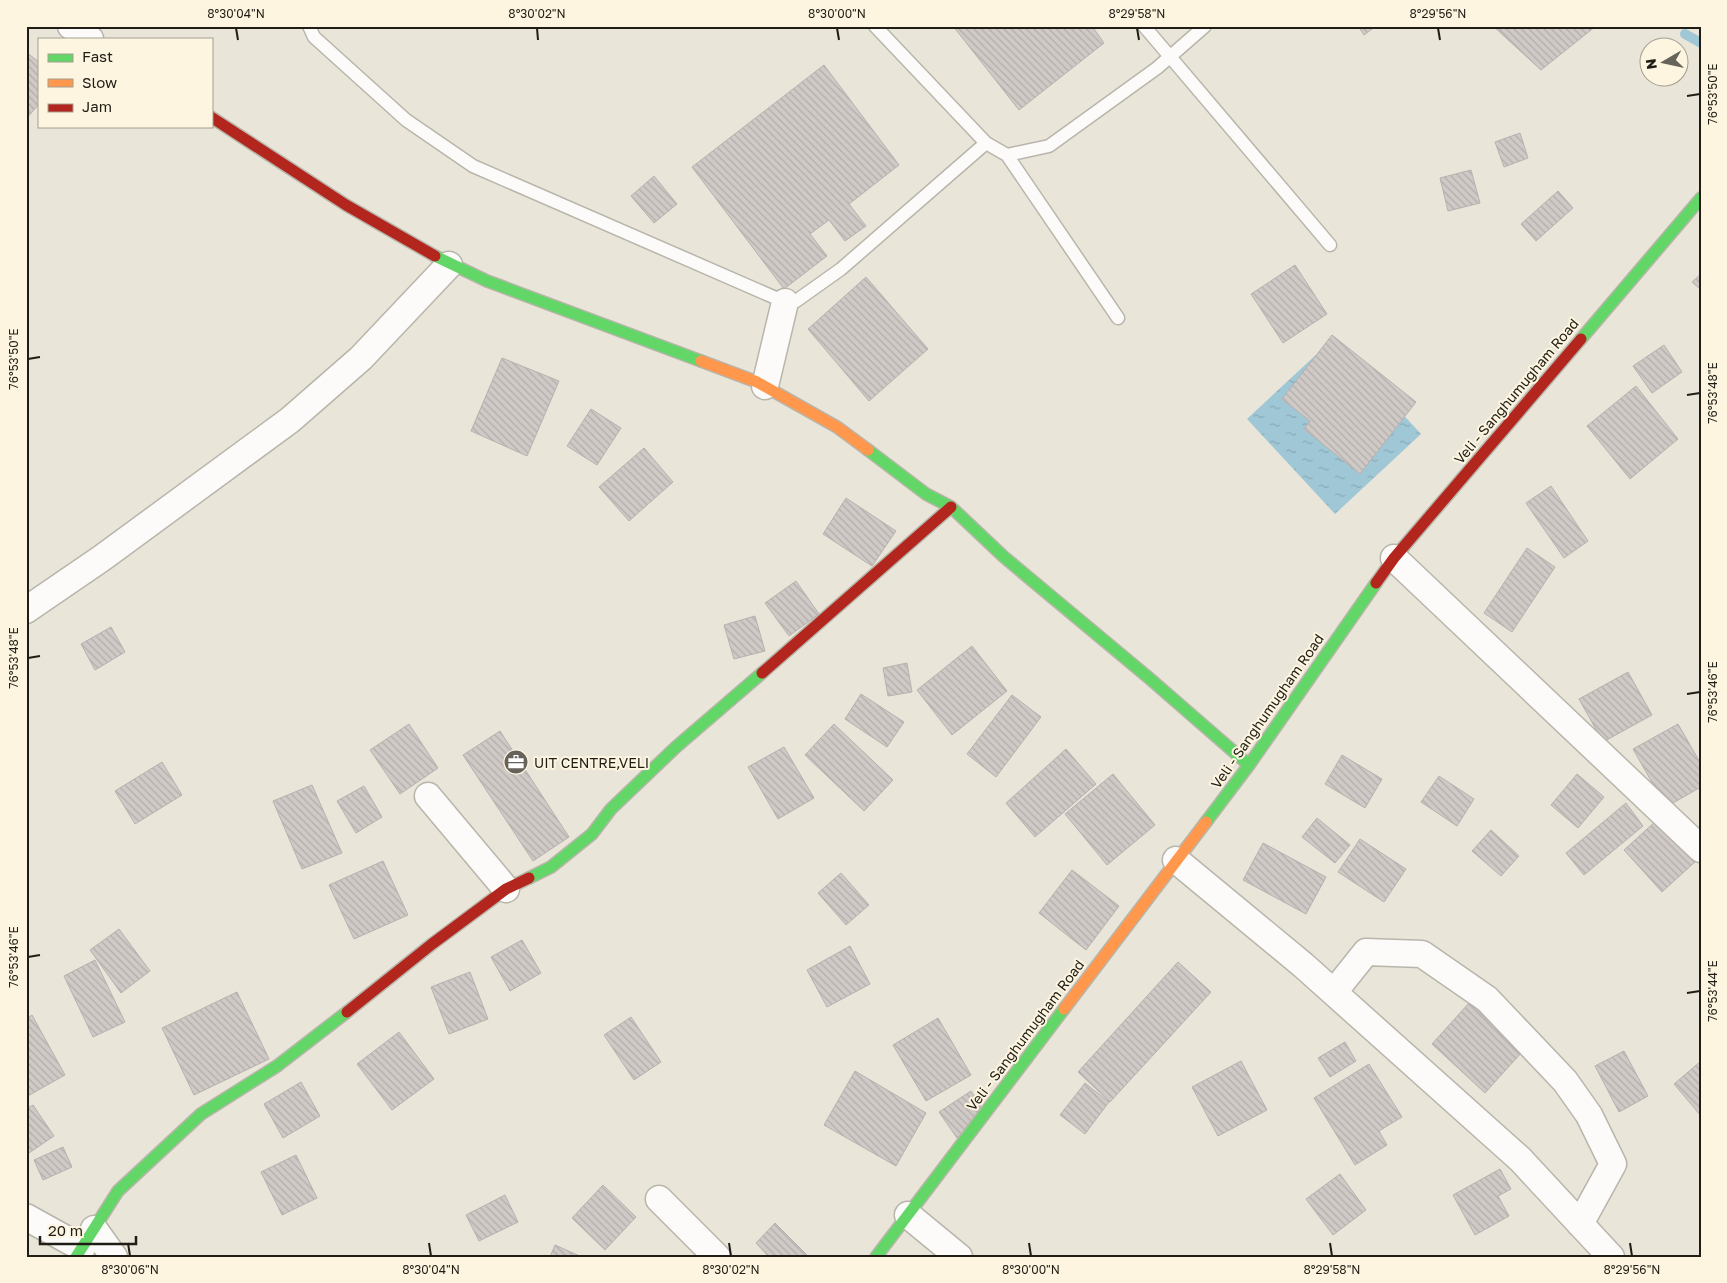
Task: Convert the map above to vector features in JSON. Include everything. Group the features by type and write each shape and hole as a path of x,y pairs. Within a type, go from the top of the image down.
{"street":[{"path":"71,26 89,38"},
{"path":"212,118 359,213 450,265 487,281 765,386 838,427 926,494 951,507 1004,557 1149,678 1249,765"},
{"name":"Veli - Sanghumugham Road","path":"876,1257 1249,765 1394,558 1700,200"},
{"path":"26,610 102,558 290,420 362,358 450,265"},
{"path":"765,386 785,302"},
{"path":"84,1244 118,1191 201,1114 278,1066 432,944 506,889 551,867 592,834 611,809 676,747 951,507"},
{"path":"1394,558 1701,849"},
{"path":"428,796 506,889"},
{"path":"1176,860 1303,965 1520,1159 1611,1257"},
{"path":"1334,992 1366,952 1422,954 1487,999 1565,1081 1589,1116 1613,1164 1580,1224"},
{"path":"659,1199 717,1257"},
{"path":"908,1215 958,1257"},
{"path":"26,1217 114,1257"}],"lane":[{"path":"309,26 314,37 406,120 473,166 785,302 796,301 841,269 986,142"},
{"path":"875,26 986,142 1007,155 1118,318"},
{"path":"1144,26 1330,245"},
{"path":"1007,155 1049,146 1157,68 1205,26"}],"water":[{"path":"1333,339 1421,434 1335,514 1247,419"}],"building":[{"path":"953,26 1092,26 1104,43 1019,110"},
{"path":"1358,26 1376,26 1364,35"},
{"path":"1493,26 1596,26 1541,70"},
{"path":"26,52 38,61 38,105 26,119"},
{"path":"824,65 899,165 849,204 866,226 845,241 829,220 810,234 827,256 784,289 692,167"},
{"path":"1520,133 1528,158 1504,167 1495,142"},
{"path":"1471,170 1480,203 1448,211 1440,178"},
{"path":"654,176 677,204 654,223 631,196"},
{"path":"1558,191 1573,208 1536,241 1521,224"},
{"path":"1295,265 1327,314 1283,343 1251,294"},
{"path":"1701,274 1701,290 1692,282"},
{"path":"866,277 928,349 869,401 808,329"},
{"path":"1332,335 1416,402 1360,474 1304,429 1310,421 1282,399"},
{"path":"1664,345 1682,372 1652,393 1633,366"},
{"path":"502,358 559,381 527,456 471,431"},
{"path":"1636,386 1678,439 1630,479 1587,426"},
{"path":"591,409 621,428 597,465 567,446"},
{"path":"644,448 673,482 629,521 599,487"},
{"path":"1551,486 1588,541 1564,558 1526,503"},
{"path":"846,498 896,531 872,566 823,534"},
{"path":"1527,548 1555,567 1512,632 1484,613"},
{"path":"796,581 819,614 789,636 765,603"},
{"path":"755,616 765,651 734,659 724,625"},
{"path":"111,627 125,652 95,670 81,644"},
{"path":"972,646 1007,691 952,735 917,690"},
{"path":"907,663 912,692 888,696 883,668"},
{"path":"1628,672 1652,715 1603,742 1579,699"},
{"path":"861,694 904,722 887,747 845,719"},
{"path":"1012,695 1041,717 996,777 967,754"},
{"path":"409,724 438,768 400,794 370,750"},
{"path":"834,724 893,780 864,811 805,755"},
{"path":"1678,724 1701,764 1701,787 1666,807 1633,749"},
{"path":"500,731 569,837 533,861 463,755"},
{"path":"784,747 814,798 778,819 748,767"},
{"path":"1066,749 1096,784 1035,837 1006,803"},
{"path":"1342,755 1382,779 1365,808 1325,784"},
{"path":"162,762 182,795 135,824 115,791"},
{"path":"1113,774 1155,825 1107,865 1065,814"},
{"path":"1577,774 1604,797 1578,828 1551,805"},
{"path":"1439,776 1474,799 1457,826 1421,802"},
{"path":"312,785 342,853 302,869 273,801"},
{"path":"364,786 382,817 356,833 337,801"},
{"path":"1626,803 1643,826 1584,875 1566,853"},
{"path":"1317,818 1350,845 1335,863 1302,837"},
{"path":"1657,820 1695,862 1662,892 1624,850"},
{"path":"1491,830 1519,856 1501,876 1472,851"},
{"path":"1360,839 1406,869 1384,902 1338,872"},
{"path":"1263,843 1326,877 1306,914 1243,880"},
{"path":"383,861 408,915 354,939 329,885"},
{"path":"1072,870 1119,906 1086,950 1039,913"},
{"path":"841,873 869,905 846,925 818,893"},
{"path":"119,929 150,971 121,993 90,950"},
{"path":"522,940 541,973 510,991 491,957"},
{"path":"850,946 870,984 827,1007 807,970"},
{"path":"95,960 125,1022 93,1037 64,976"},
{"path":"1178,962 1211,992 1110,1102 1078,1072"},
{"path":"470,972 488,1019 449,1034 431,987"},
{"path":"237,992 269,1059 194,1095 162,1028"},
{"path":"1469,1003 1522,1052 1485,1093 1432,1044"},
{"path":"32,1015 65,1075 26,1097 26,1019"},
{"path":"631,1017 661,1062 634,1080 604,1035"},
{"path":"938,1018 971,1075 926,1101 893,1045"},
{"path":"399,1032 434,1079 392,1110 357,1064"},
{"path":"1345,1042 1356,1061 1330,1077 1318,1058"},
{"path":"1624,1051 1648,1096 1619,1112 1595,1066"},
{"path":"1241,1061 1267,1110 1218,1136 1192,1087"},
{"path":"1701,1061 1701,1116 1674,1084"},
{"path":"1369,1064 1402,1117 1379,1131 1387,1145 1355,1165 1314,1098"},
{"path":"855,1071 926,1113 896,1166 824,1125"},
{"path":"301,1082 320,1116 283,1138 264,1104"},
{"path":"1085,1083 1109,1102 1085,1134 1060,1115"},
{"path":"971,1091 988,1117 957,1138 939,1112"},
{"path":"33,1105 54,1136 26,1155 26,1109"},
{"path":"63,1147 72,1167 43,1180 34,1160"},
{"path":"296,1155 317,1198 282,1215 261,1172"},
{"path":"1500,1169 1511,1189 1498,1196 1509,1216 1475,1235 1453,1195"},
{"path":"1340,1174 1366,1210 1333,1235 1306,1199"},
{"path":"603,1185 636,1217 605,1250 572,1218"},
{"path":"505,1195 518,1222 479,1241 466,1215"},
{"path":"775,1223 807,1255 806,1257 769,1257 756,1243"},
{"path":"555,1245 582,1257 550,1257"}],"waterway":[{"path":"1685,34 1701,43"}],"traffic: fast":[{"path":"1581,339 1701,198"},
{"path":"435,256 487,281 701,361"},
{"path":"868,450 926,494 951,507 1004,557 1149,678 1249,765"},
{"path":"1206,822 1249,765 1376,583"},
{"path":"529,878 551,867 592,834 611,809 676,747 762,673"},
{"path":"876,1257 1064,1009"},
{"path":"76,1257 118,1191 201,1114 277,1066 347,1012"}],"traffic: slow":[{"path":"701,361 757,382 837,427 868,450"},
{"path":"1064,1009 1206,822"}],"traffic: jam":[{"path":"212,118 346,205 435,256"},
{"path":"1376,583 1394,558 1581,339"},
{"path":"762,673 951,507"},
{"path":"347,1012 432,944 506,889 529,878"}],"place":[{"name":"UIT CENTRE,VELI","path":"516,762"}]}
